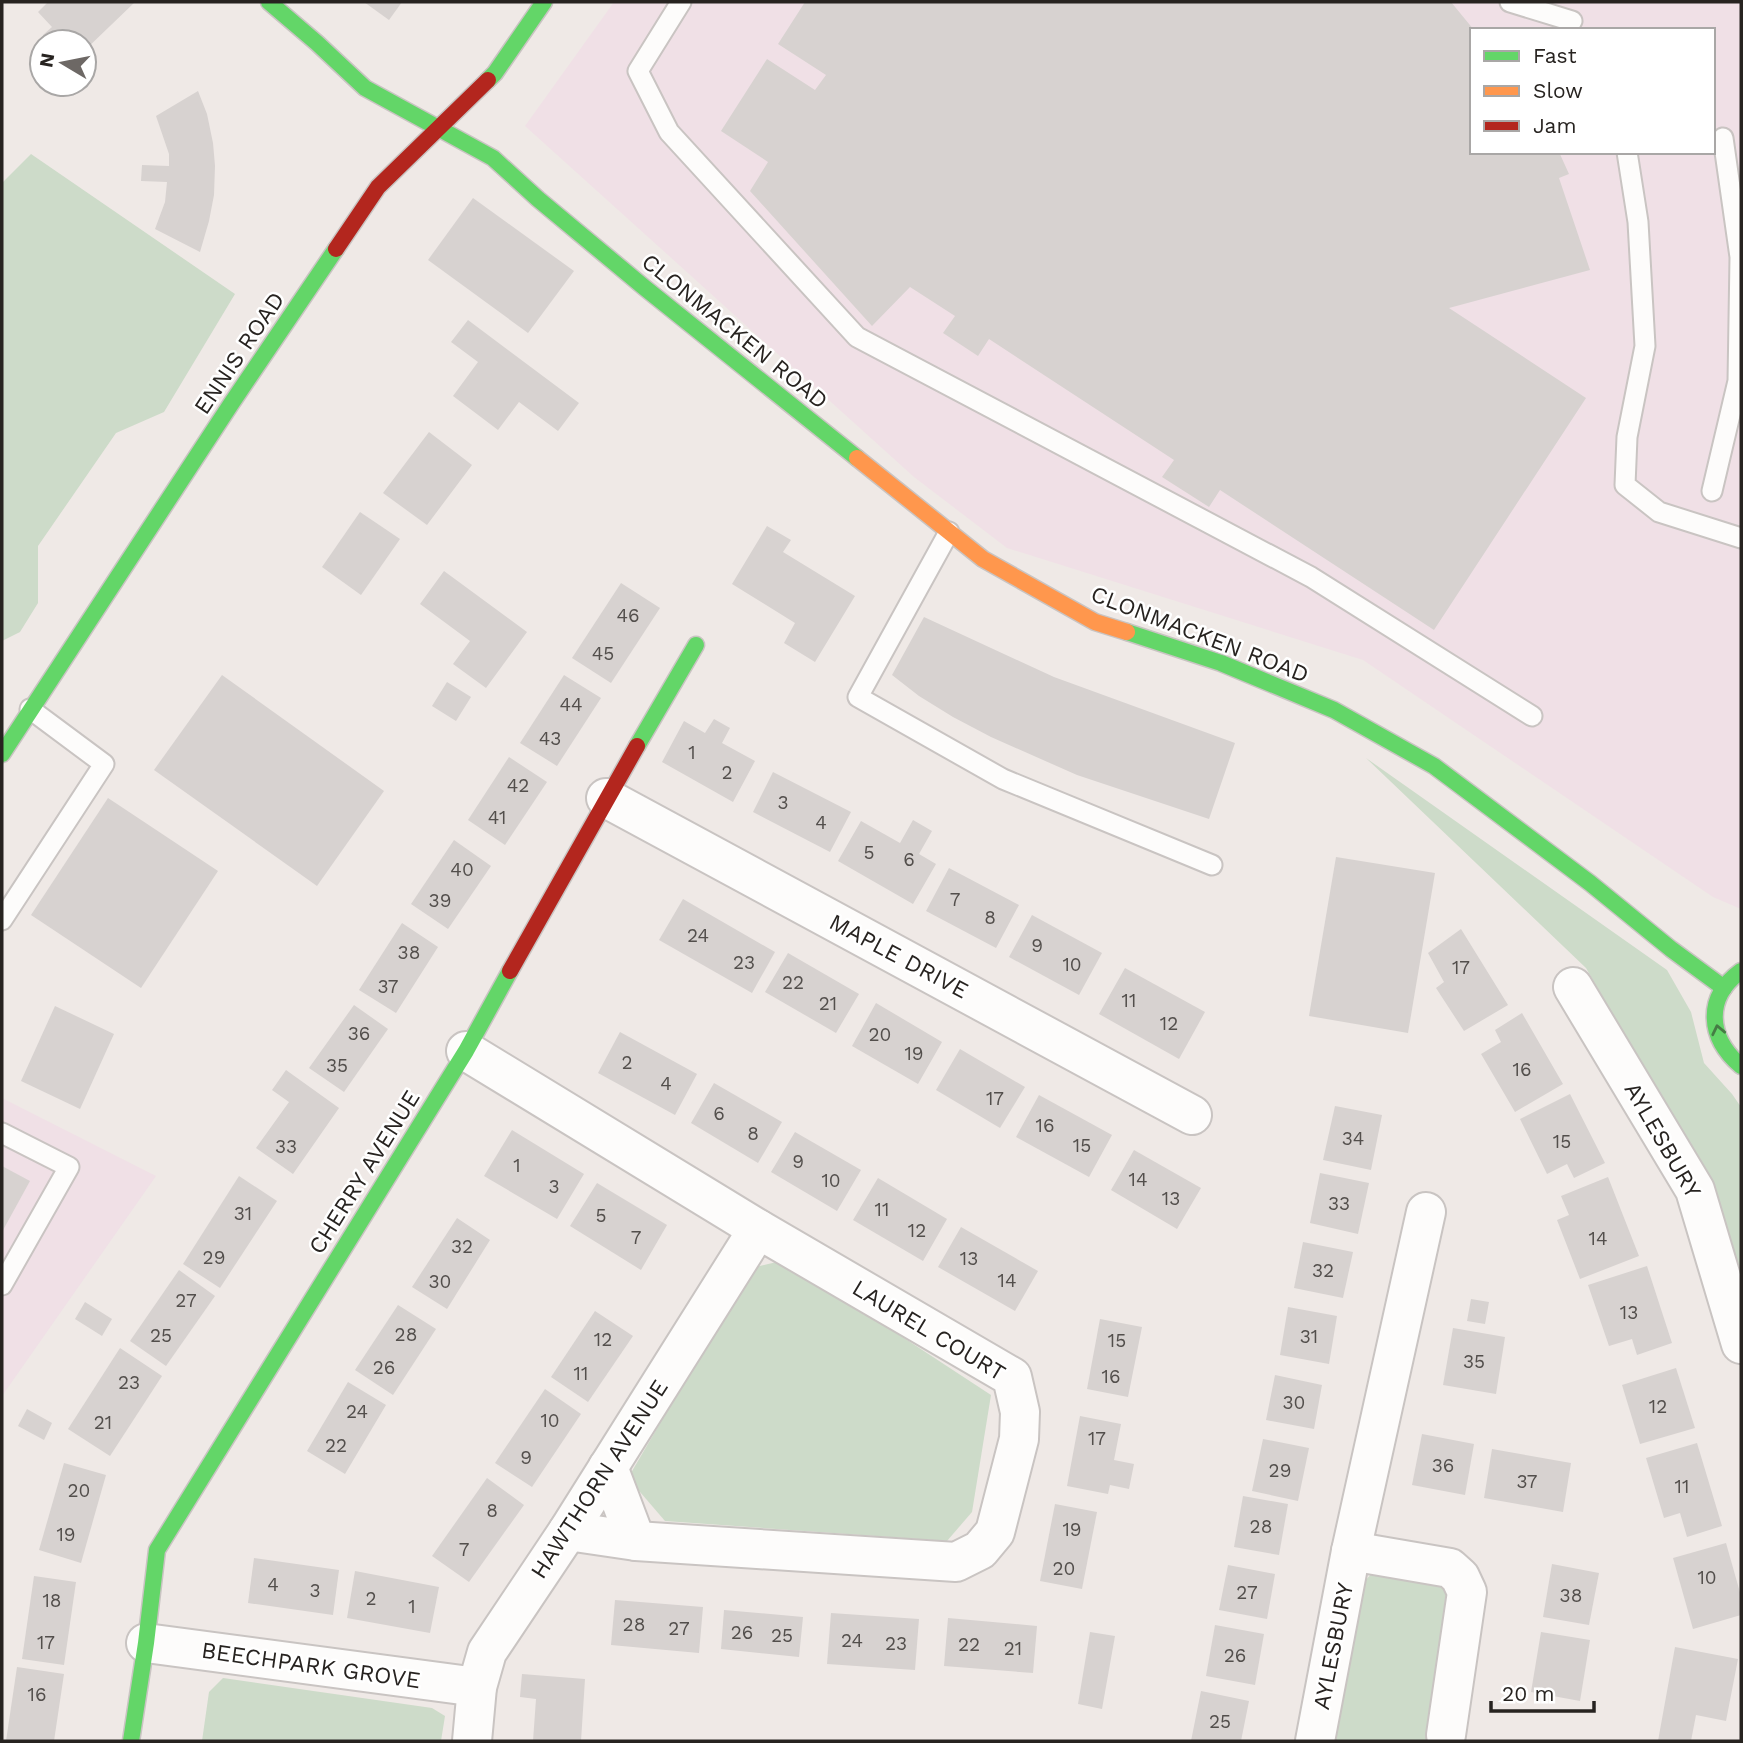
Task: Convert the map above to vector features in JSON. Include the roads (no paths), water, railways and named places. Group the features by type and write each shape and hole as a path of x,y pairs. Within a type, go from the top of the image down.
{"street":[{"name":"CLONMACKEN ROAD","path":"269,2 365,88 493,158 645,288 983,559 1095,622 1221,663 1334,710 1434,766 1724,988"},
{"name":"ENNIS ROAD","path":"12,729 87,626 231,404 378,187 495,73 544,2"},
{"name":"CHERRY AVENUE","path":"131,1741 157,1550 466,1051 606,798 696,645"},
{"name":"MAPLE DRIVE","path":"606,798 1192,1115"},
{"path":"1741,971 1724,988 1715,1011 1717,1036 1730,1058 1741,1066"},
{"name":"AYLESBURY","path":"1573,987 1695,1190 1741,1344"},
{"name":"LAUREL COURT","path":"466,1051 758,1228 1012,1377 1020,1412 1018,1439 995,1532 980,1550 956,1562 636,1541 568,1531"},
{"name":"AYLESBURY","path":"1315,1741 1351,1551 1426,1212"},
{"name":"HAWTHORN AVENUE","path":"472,1741 477,1688 487,1652 568,1531 758,1228"},
{"path":"608,1467 636,1541"},
{"name":"AYLESBURY","path":"1351,1551 1450,1568 1460,1577 1467,1592 1456,1739"},
{"name":"BEECHPARK GROVE","path":"146,1643 477,1688"}],"lane":[{"path":"681,2 638,71 669,132 858,337 1311,577 1532,716"},
{"path":"1510,2 1574,25"},
{"path":"1560,2 1574,25"},
{"path":"1712,491 1738,381 1740,257 1723,138"},
{"path":"1628,154 1638,222 1645,346 1627,438 1625,485 1659,512 1741,538"},
{"path":"949,532 858,697 1003,779 1212,866"},
{"path":"2,920 104,764 12,729"},
{"path":"2,1133 69,1167 2,1285"}]}
